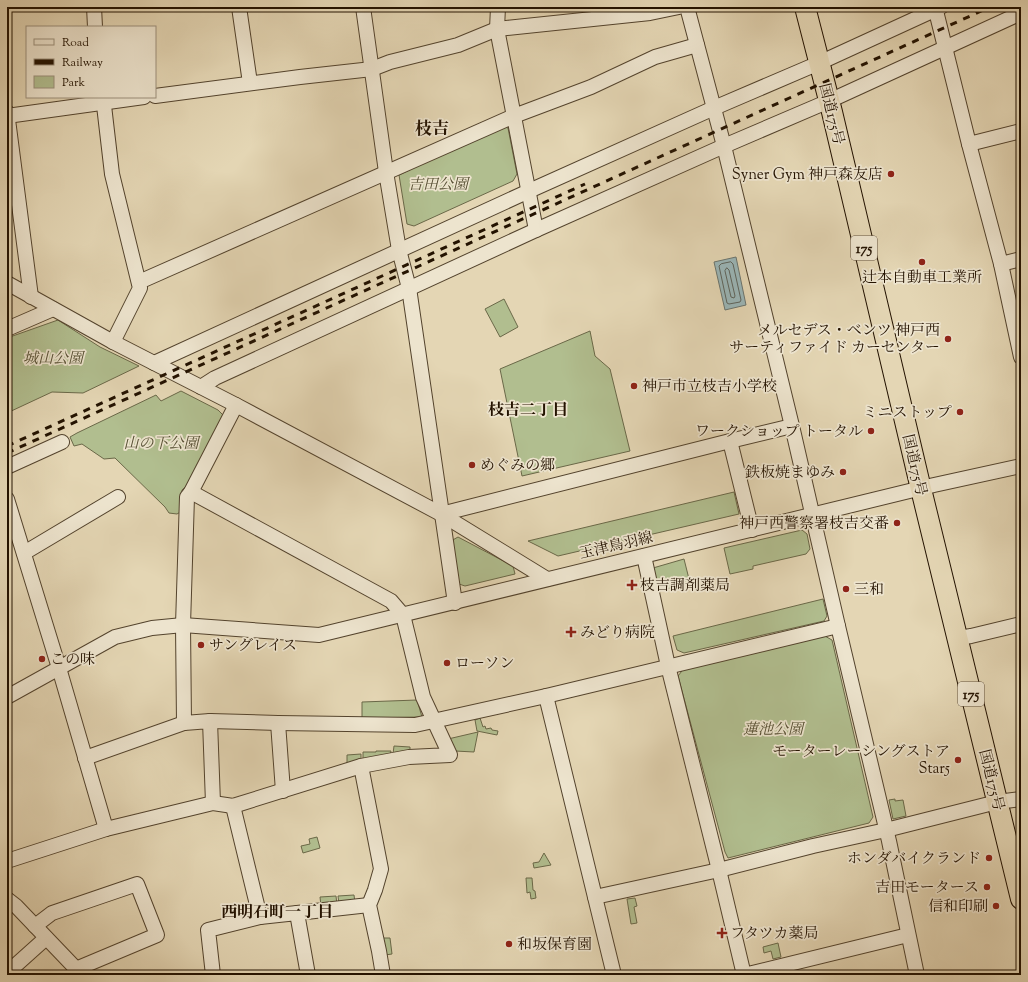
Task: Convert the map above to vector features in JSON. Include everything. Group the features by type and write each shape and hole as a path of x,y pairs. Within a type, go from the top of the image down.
{"highway":[{"name":"国道175号","path":"805,7 826,60"},
{"name":"国道175号","path":"820,7 826,60 964,637 1021,841"},
{"name":"国道175号","path":"1010,801 1021,899"}],"street":[{"path":"94,7 95,26"},
{"path":"239,7 250,83"},
{"path":"363,7 386,172 399,250 409,288 455,602"},
{"path":"498,7 497,29 536,230"},
{"path":"156,96 372,69 390,62 458,45 497,29 650,13 679,7"},
{"path":"687,7 724,146 792,426 886,830 917,975"},
{"path":"154,363 528,191 826,60 938,8 945,48 1001,264 1021,357"},
{"path":"201,387 215,378 536,230 835,98 1021,13"},
{"path":"139,282 514,116 590,87 655,57 697,44"},
{"path":"31,296 7,114 104,100 131,98"},
{"path":"104,100 112,174 140,288 114,342"},
{"path":"969,144 1021,131"},
{"path":"1001,264 1021,259"},
{"path":"7,283 114,342 441,514 547,579"},
{"path":"7,329 53,309"},
{"path":"184,723 183,624 187,497 236,405"},
{"path":"441,514 730,440 792,426"},
{"path":"730,440 752,530"},
{"path":"7,467 62,442"},
{"name":"玉津鳥羽線","path":"8,692 59,668 115,637 152,628 183,624 319,635 928,487 1021,466"},
{"path":"7,861 106,829 213,803 234,806 361,766 409,757 450,755 423,697 403,615 391,601 191,492"},
{"path":"24,554 118,497"},
{"path":"7,499 59,668 106,829"},
{"path":"644,556 668,666 744,975 908,935"},
{"path":"964,637 1021,624"},
{"path":"85,758 184,723 210,721 415,725 434,722 838,626"},
{"path":"546,696 614,975"},
{"path":"210,721 213,803"},
{"path":"278,723 283,791"},
{"path":"361,766 381,869 369,905 383,975"},
{"path":"595,897 719,870 813,846 1010,801"},
{"path":"234,806 260,917"},
{"path":"7,899 16,906 46,938 79,972 157,935 137,884 52,913 35,926"},
{"path":"213,975 208,930 260,917 369,905"},
{"path":"298,913 308,975"},
{"path":"7,973 46,938"}],"green space":[{"name":"吉田公園","path":"502,125 508,128 517,174 513,181 414,226 407,224 399,175"},
{"path":"504,299 518,327 500,337 485,309"},
{"name":"城山公園","path":"58,320 100,347 139,366 83,393 52,392 7,413 7,338"},
{"path":"590,331 595,356 610,369 630,451 522,476 500,369"},
{"name":"山の下公園","path":"181,391 218,410 225,417 189,484 182,490 182,511 177,514 169,513 165,507 115,458 104,459 82,444 74,446 70,437 156,395 161,401"},
{"path":"734,492 739,514 558,556 528,541"},
{"path":"802,530 807,534 810,549 806,554 753,566 753,569 730,574 724,548"},
{"path":"458,537 513,566 515,574 465,586 459,584 451,541"},
{"path":"684,559 690,583 659,591 653,568"},
{"path":"823,599 827,616 824,621 684,653 677,650 673,636"},
{"name":"蓮池公園","path":"823,635 832,640 873,817 869,823 728,858 725,852 678,676 685,667"},
{"path":"417,700 422,717 362,718 362,702"},
{"path":"480,718 483,727 485,726 486,729 491,728 492,730 498,731 497,735 477,731 475,720"},
{"path":"478,732 474,752 455,751 448,739"},
{"path":"394,746 410,747 410,753 393,754"},
{"path":"391,751 390,756 363,762 363,752"},
{"path":"361,754 361,763 347,766 347,755"},
{"path":"895,799 895,801 903,800 906,816 893,819 889,800"},
{"path":"317,837 320,848 303,853 301,846 310,844 309,839"},
{"path":"544,853 551,865 534,868 533,863 539,862"},
{"path":"526,878 532,878 533,890 535,891 536,898 531,899 530,892 527,893"},
{"path":"354,895 355,903 339,904 338,896"},
{"path":"336,896 337,905 321,906 320,897"},
{"path":"635,898 637,906 634,907 637,923 631,924 627,899"},
{"path":"383,938 390,938 392,954 385,955"},
{"path":"778,943 781,957 773,959 771,951 764,953 763,947"}],"water":[{"path":"736,257 746,305 725,310 714,262"}],"railway":[{"path":"7,453 990,7"},
{"path":"7,446 585,184"}],"place":[{"name":"Syner Gym 神戸森友店","path":"891,174"},
{"name":"辻本自動車工業所","path":"922,262"},
{"name":"メルセデス・ベンツ 神戸西 サーティファイド カーセンター","path":"948,339"},
{"name":"神戸市立枝吉小学校","path":"634,386"},
{"name":"ミニストップ","path":"960,412"},
{"name":"ワークショップ トータル","path":"871,431"},
{"name":"めぐみの郷","path":"472,465"},
{"name":"鉄板焼まゆみ","path":"843,472"},
{"name":"神戸西警察署枝吉交番","path":"897,523"},
{"name":"枝吉調剤薬局","path":"632,585"},
{"name":"三和","path":"846,589"},
{"name":"みどり病院","path":"571,632"},
{"name":"サングレイス","path":"201,645"},
{"name":"この味","path":"42,659"},
{"name":"ローソン","path":"447,663"},
{"name":"モーターレーシングストア Star5","path":"958,760"},
{"name":"ホンダバイクランド","path":"989,858"},
{"name":"吉田モータース","path":"987,887"},
{"name":"信和印刷","path":"996,906"},
{"name":"フタツカ薬局","path":"722,933"},
{"name":"和坂保育園","path":"509,944"}],"district":[{"name":"枝吉","path":"432,128"},
{"name":"枝吉二丁目","path":"528,409"},
{"name":"西明石町一丁目","path":"277,911"}]}
